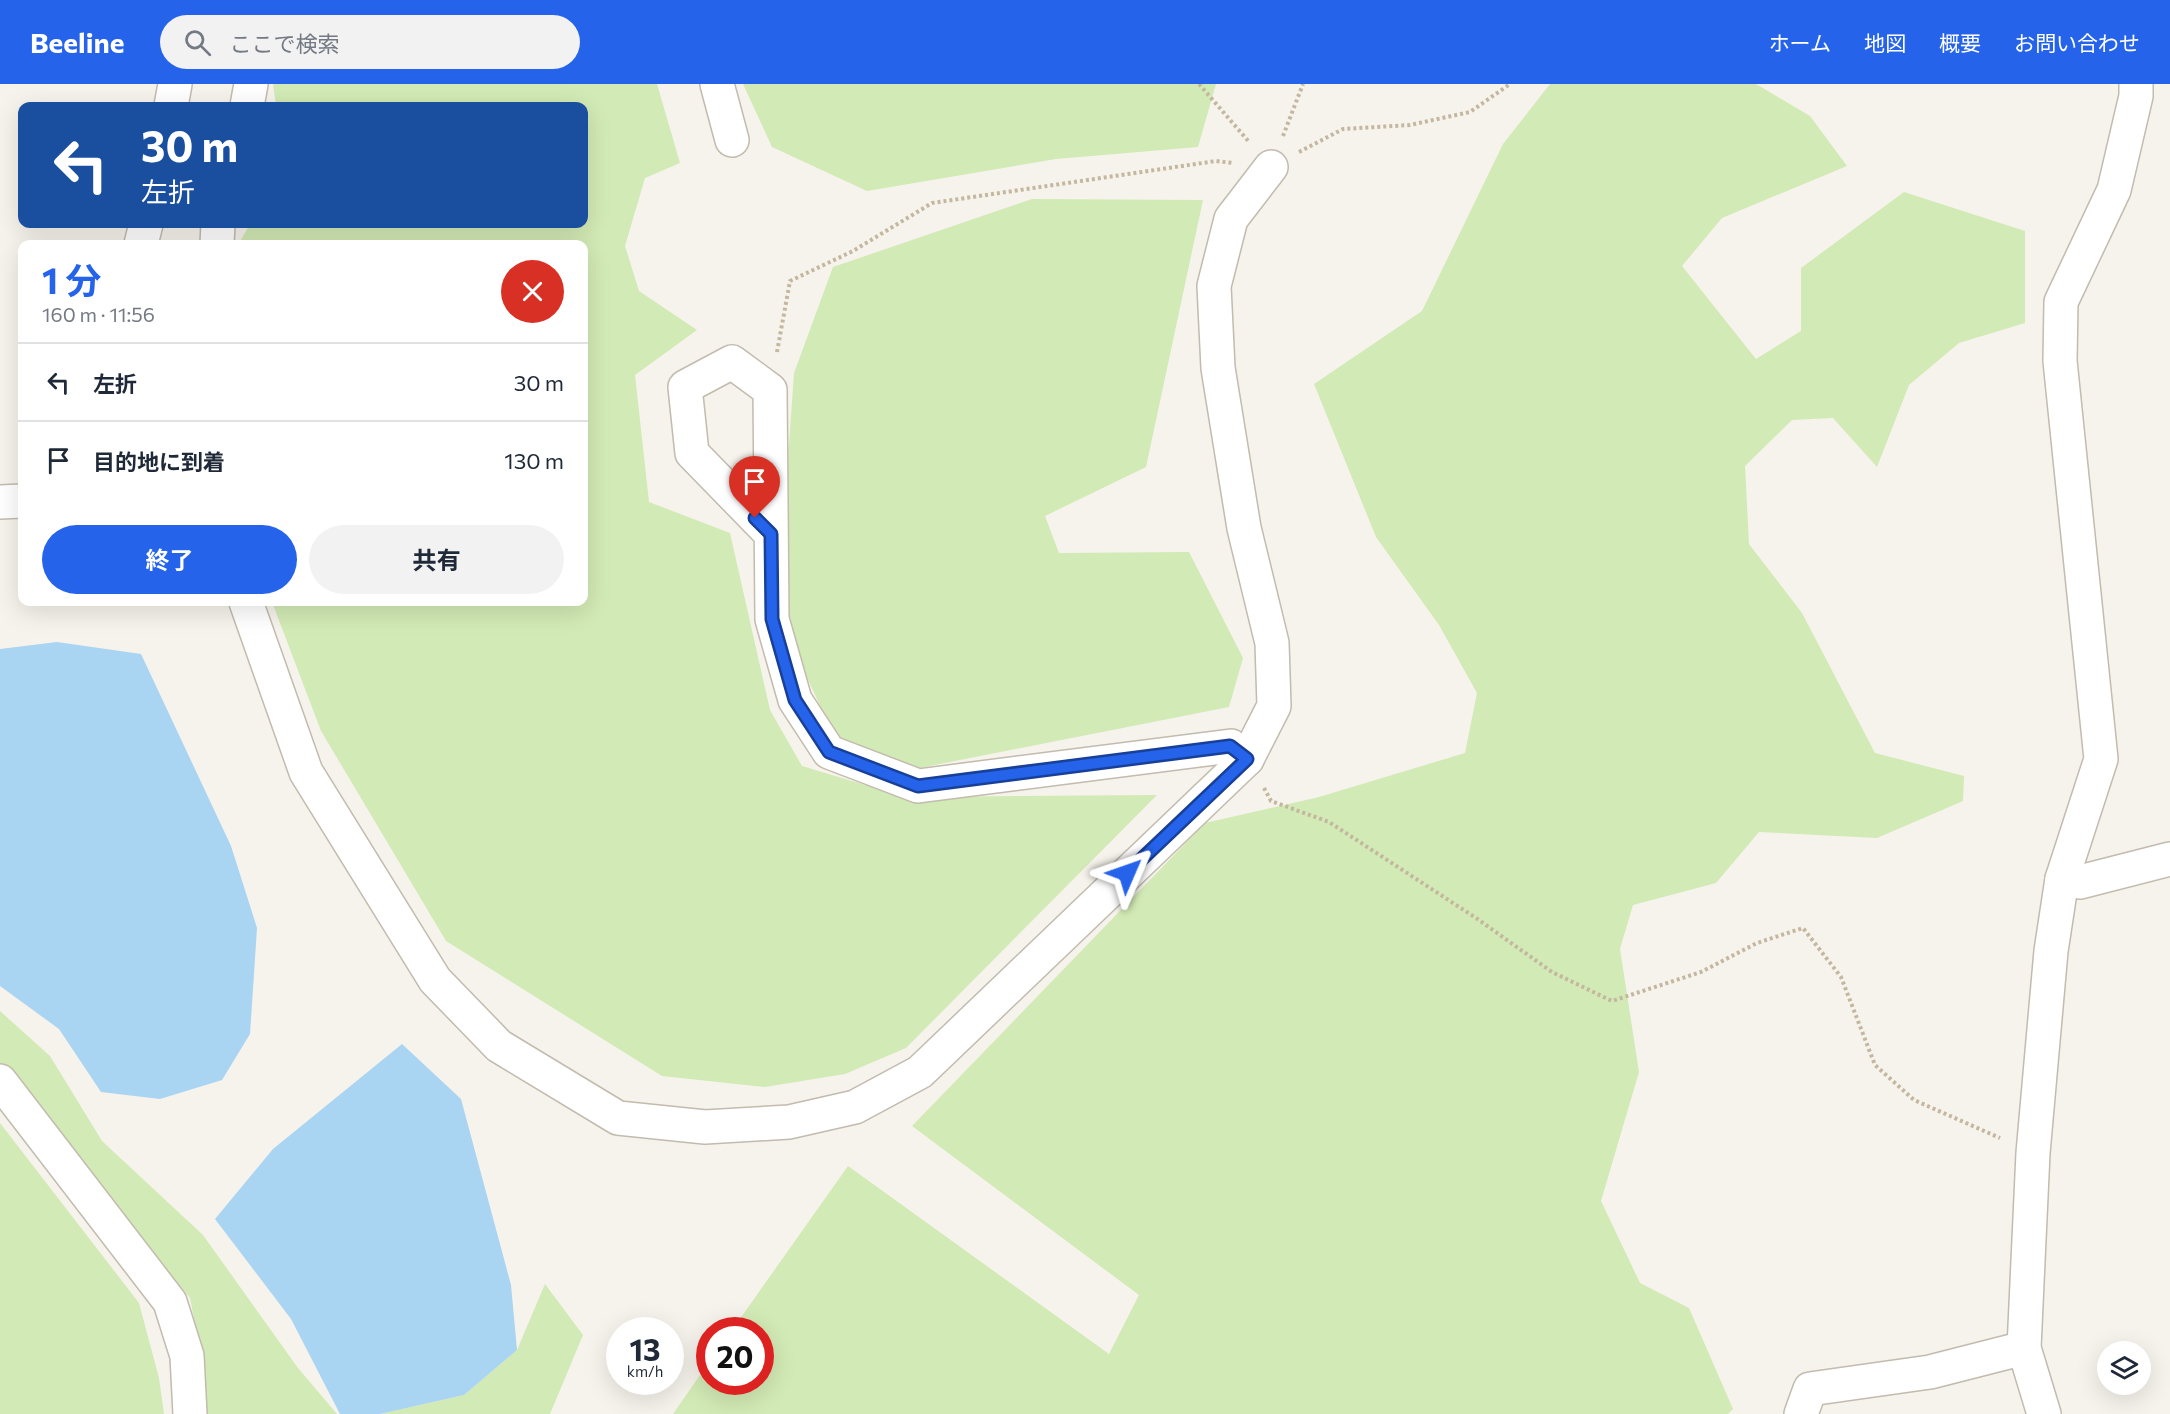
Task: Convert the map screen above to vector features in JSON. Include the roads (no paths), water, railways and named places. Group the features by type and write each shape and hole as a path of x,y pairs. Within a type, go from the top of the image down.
{"street":[{"path":"172,102 175,84"},
{"path":"248,102 251,84"},
{"path":"717,84 732,140"},
{"path":"2044,1414 2024,1348 2033,1153 2052,951 2062,879 2101,759 2060,361 2061,302 2114,190 2136,96 2136,84"},
{"path":"247,606 306,772 435,980 499,1046 618,1118 705,1127 789,1122 855,1107 920,1072 1247,759 1274,706 1272,643 1244,528 1218,368 1214,286 1231,219 1271,167"},
{"path":"771,534 692,453 685,387 732,362 770,390 772,619 795,700 829,752 918,786 1230,746 1247,759"},
{"path":"0,502 18,501"},
{"path":"2062,879 2080,882 2170,859"},
{"path":"0,1081 170,1302 188,1356 190,1414"},
{"path":"1801,1414 1810,1389 1930,1372 2024,1348"}],"water":[{"path":"57,642 141,654 231,846 257,928 250,1034 222,1080 160,1099 101,1092 59,1029 0,986 0,649"},
{"path":"402,1044 461,1099 511,1285 517,1350 464,1395 380,1414 340,1414 291,1319 215,1219 273,1149"}]}
